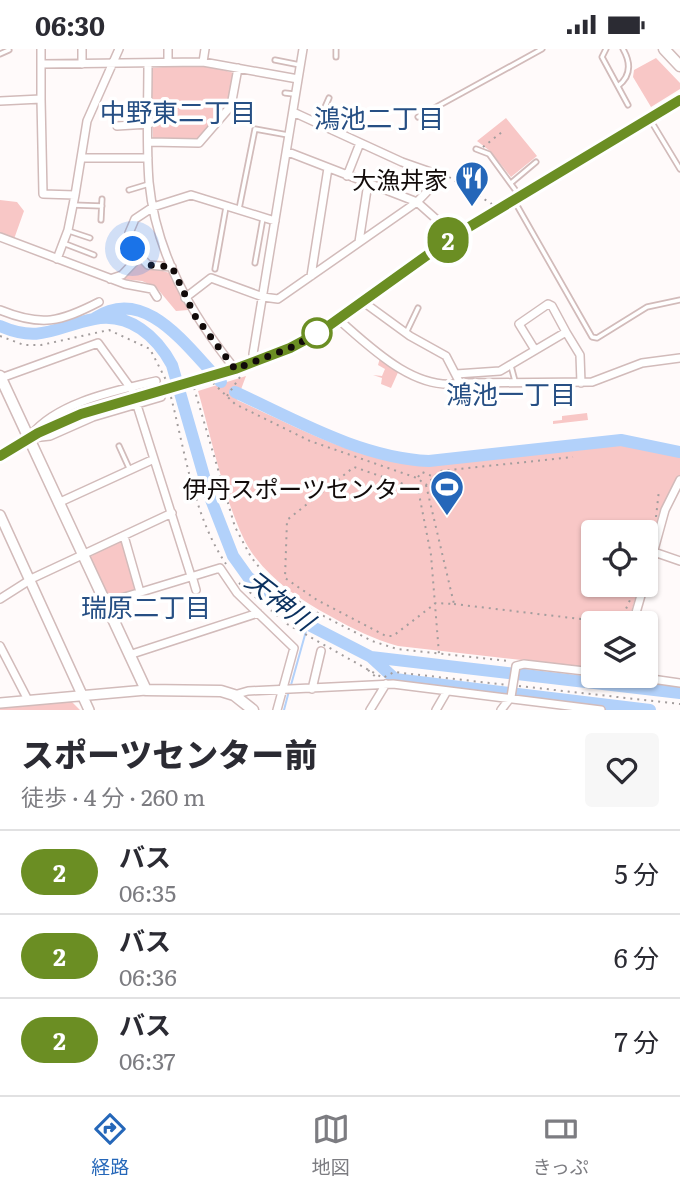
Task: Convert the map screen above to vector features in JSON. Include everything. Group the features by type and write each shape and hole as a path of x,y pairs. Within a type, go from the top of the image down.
{"main road":[{"path":"664,49 680,66"},
{"path":"0,456 28,439 103,406 169,387 190,385 238,372 290,348 338,320 454,236 680,100"},
{"path":"1,377 146,690 222,691 234,695 253,710"}],"street":[{"path":"41,49 43,194 75,195"},
{"path":"82,49 82,64"},
{"path":"57,258 68,230 87,121 119,49"},
{"path":"168,49 168,62"},
{"path":"203,62 205,49"},
{"path":"256,362 253,354 303,49"},
{"path":"41,64 203,62 298,79"},
{"path":"148,64 149,184 160,240 195,316 238,372"},
{"path":"149,142 199,143 231,106 238,68"},
{"path":"0,101 41,99"},
{"path":"185,298 211,278 263,297 278,299 416,202 442,176 293,112"},
{"path":"117,126 149,124"},
{"path":"347,176 360,143"},
{"path":"288,152 416,202 454,236"},
{"path":"81,159 148,158"},
{"path":"311,276 327,168"},
{"path":"359,242 368,183"},
{"path":"172,267 152,267 139,257 131,244 131,228 140,214 153,207 191,195 275,221"},
{"path":"0,237 110,279 152,289 157,297"},
{"path":"110,279 122,275 139,257"},
{"path":"362,301 406,333 446,356 460,383"},
{"path":"0,310 39,323 61,319 100,302"},
{"path":"535,350 519,324 548,305 580,355 581,383"},
{"path":"338,320 379,354 437,386 460,383 592,382 642,363 680,358"},
{"path":"456,374 500,371 566,333"},
{"path":"1,377 99,343 132,388"},
{"path":"28,439 43,420 156,381"},
{"path":"28,439 50,436 93,417 161,397"},
{"path":"136,403 196,590"},
{"path":"58,503 154,459"},
{"path":"658,537 665,510 680,480"},
{"path":"0,599 29,580 172,513"},
{"path":"0,515 3,530 89,710"},
{"path":"124,536 140,592"},
{"path":"658,553 680,561"},
{"path":"105,603 220,568 237,593 294,648 277,710"},
{"path":"129,655 258,613"},
{"path":"0,646 28,700"},
{"path":"313,689 321,651"},
{"path":"501,710 512,688 516,666 524,664 581,671"},
{"path":"658,680 680,683"},
{"path":"234,695 248,691 282,692 386,681 447,691 512,688 542,701 601,710"},
{"path":"370,710 386,681"},
{"path":"0,703 146,690"},
{"path":"436,710 447,691"},
{"path":"541,710 542,701"}],"lane":[{"path":"336,49 336,57"},
{"path":"418,117 542,49"},
{"path":"606,49 602,57 628,105"},
{"path":"618,86 625,81 630,69 624,49"},
{"path":"0,54 9,50"},
{"path":"275,60 300,65"},
{"path":"285,93 296,94"},
{"path":"318,123 329,98"},
{"path":"649,119 680,169"},
{"path":"239,211 255,129 290,135"},
{"path":"478,150 489,154 510,183 592,337 597,338 647,307 680,300"},
{"path":"510,183 536,162"},
{"path":"128,190 149,184"},
{"path":"101,220 102,199"},
{"path":"73,205 102,206"},
{"path":"215,269 226,208"},
{"path":"255,263 263,218"},
{"path":"68,230 90,238"},
{"path":"63,243 94,255"},
{"path":"406,333 418,308"},
{"path":"511,366 516,384"},
{"path":"119,446 130,470"}],"path":[{"path":"478,150 502,132"},
{"path":"442,176 469,188 493,205"},
{"path":"0,336 24,345 41,345 109,330 150,349 169,387 195,490 207,525 228,567"},
{"path":"227,396 238,372"},
{"path":"213,378 236,404 310,441 417,478 426,485 454,604"},
{"path":"190,385 235,527 251,557 271,582 310,609 372,642 397,649 439,655 509,661 516,666"},
{"path":"426,485 432,476 440,471 573,457"},
{"path":"439,655 436,603 431,555 418,489 358,466 287,520 285,577 317,600 386,636 393,636 436,603 614,623 620,622 625,615 632,597"},
{"path":"417,478 422,472 432,476"},
{"path":"655,520 659,490"},
{"path":"431,555 442,552"},
{"path":"239,582 287,624 386,681"},
{"path":"365,667 386,681"},
{"path":"386,681 391,673 680,704"}],"shaded area":[{"path":"656,58 680,83 680,89 651,107 633,77 634,70"},
{"path":"201,64 234,73 228,105 199,139 153,141 150,68"},
{"path":"506,118 537,156 511,177 490,151 477,141"},
{"path":"0,200 17,202 24,211 14,239 0,235"},
{"path":"136,263 173,274 188,310 176,311 156,287 142,281 122,279"},
{"path":"380,358 400,368 391,388 381,384 382,378 373,375 382,376 385,369 378,365"},
{"name":"伊丹スポーツセンター","path":"246,376 237,400 330,442 379,459 404,464 429,466 621,445 680,457 680,476 658,520 581,520 581,597 636,597 631,611 581,611 581,667 398,646 363,633 309,604 271,575 255,557 229,502 198,391"},
{"path":"587,413 588,420 553,424 553,421 562,420 562,416"},
{"path":"123,538 137,590 109,600 88,558"},
{"path":"70,700 80,710 0,710 0,708"}],"waterway":[{"path":"95,318 114,310 132,309 149,315 180,338 221,382"},
{"name":"天神川","path":"0,326 38,334 107,318 131,323 150,336 172,365 210,497 233,556 248,577 305,623 371,657 680,693"},
{"path":"235,392 329,436 379,453 404,458 429,461 621,440 680,452"},
{"path":"291,685 308,624"},
{"path":"371,657 395,679 650,710"},
{"path":"284,710 289,691"}],"bus line":[{"name":"2","path":"0,456 38,433 81,414 128,398 235,369 290,348 338,320 454,236 680,100"}],"place":[{"name":"大漁丼家","path":"472,208"},
{"name":"伊丹スポーツセンター","path":"447,517"}],"district":[{"name":"中野東二丁目","path":"178,110"},
{"name":"鴻池二丁目","path":"379,116"},
{"name":"鴻池一丁目","path":"511,392"},
{"name":"瑞原二丁目","path":"146,605"}],"route":[{"path":"133,249 143,263 164,269 172,267 195,316 235,369 290,348 320,332 317,333"}]}
